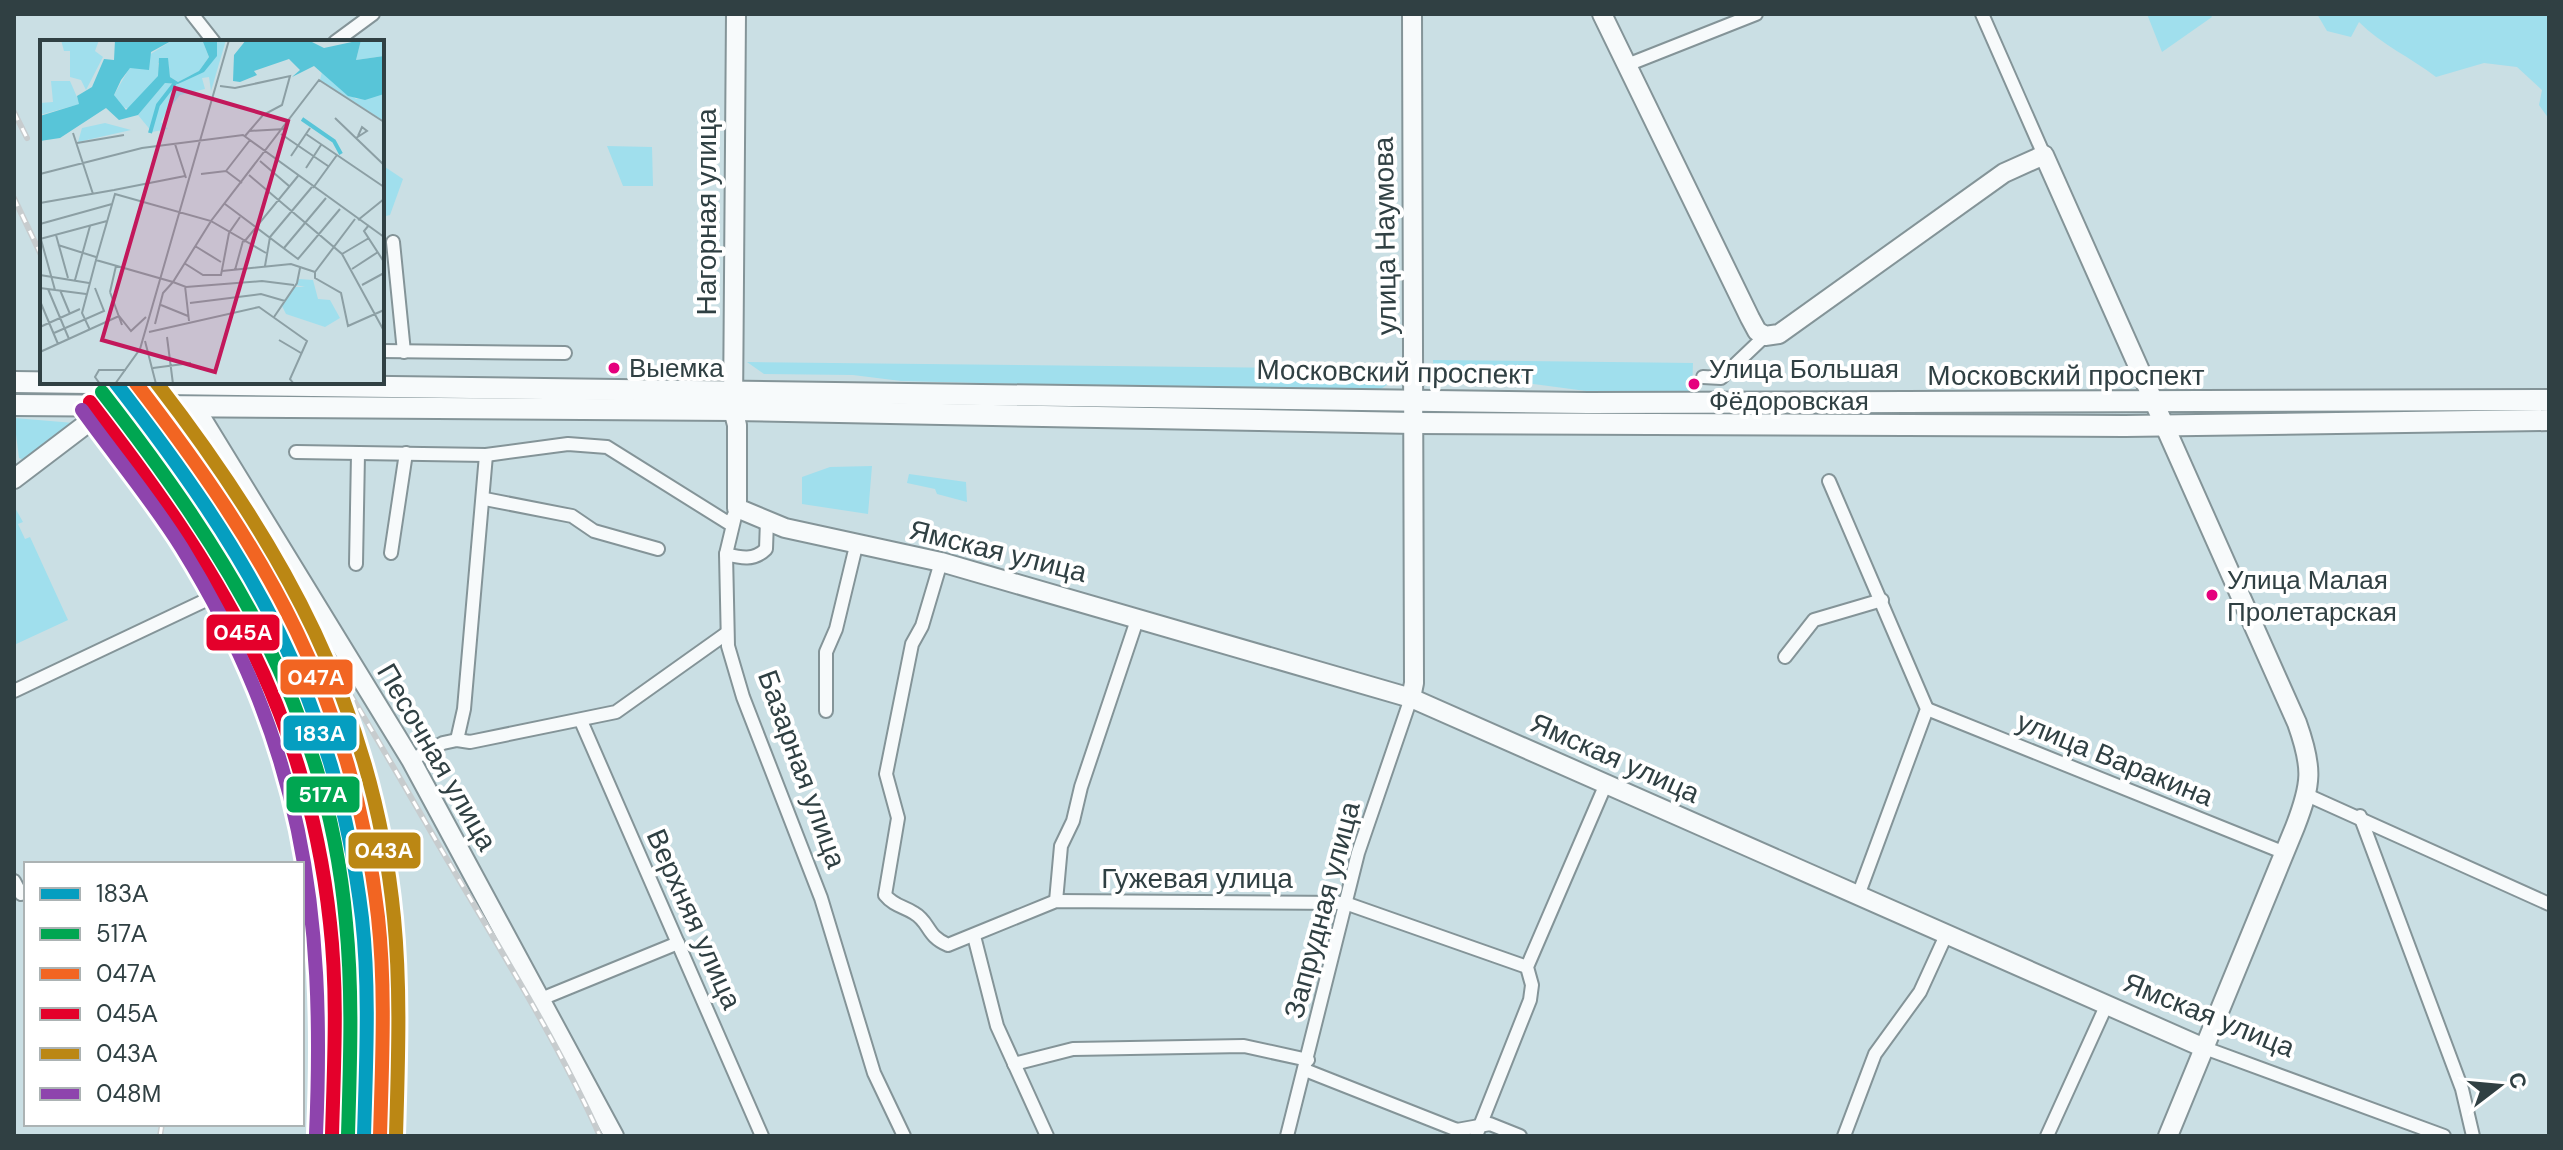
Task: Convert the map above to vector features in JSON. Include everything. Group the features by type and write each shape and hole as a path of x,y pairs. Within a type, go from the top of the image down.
{"main road":[{"name":"Московский проспект","path":"14,381 40,378"},
{"name":"Московский проспект","path":"14,381 40,382"},
{"name":"Московский проспект","path":"150,384 1414,423 2166,425 2549,420"},
{"name":"Московский проспект","path":"223,384 240,386"},
{"name":"Московский проспект","path":"14,407 103,411 733,400 2156,403 2549,400"},
{"name":"Московский проспект","path":"103,411 162,418 259,407"}],"street":[{"path":"192,14 212,40"},
{"path":"338,40 373,14"},
{"name":"Нагорная улица","path":"733,400 736,14"},
{"name":"улица Наумова","path":"1411,698 1414,683 1412,14"},
{"path":"1602,14 1750,318 1757,331 1765,336"},
{"path":"1627,65 1756,14"},
{"path":"1982,14 2166,425 2311,766 2307,795 2285,853 2202,1047 2168,1136"},
{"path":"1703,377 1721,378 1765,336 1779,334 2004,173 2044,155"},
{"path":"393,242 404,352"},
{"path":"384,351 565,353"},
{"name":"Базарная улица","path":"733,400 737,425 737,508 726,554 727,633 743,697 821,898 874,1073 904,1136"},
{"path":"14,479 103,411"},
{"name":"Песочная улица","path":"199,414 411,760 614,1136"},
{"path":"296,452 486,455 568,444 607,447 730,524 737,508"},
{"path":"391,553 406,453"},
{"path":"356,564 358,454"},
{"path":"457,740 464,709 485,499 486,455"},
{"path":"1829,481 1927,709 1859,893"},
{"path":"485,499 572,516 594,531 658,549"},
{"name":"Ямская улица","path":"737,508 856,546 941,562 1411,698 1605,786 1859,893 2202,1047 2415,1130 2444,1136"},
{"path":"726,554 748,558 761,554 766,549 767,520"},
{"path":"826,711 826,652 836,629 856,546"},
{"name":"Гужевая улица","path":"941,562 922,626 912,644 886,774 898,818 885,895 892,904 917,914 932,938 948,945 1056,901 1345,903 1527,967"},
{"path":"1785,657 1814,620 1882,600"},
{"path":"14,691 202,602"},
{"path":"1056,901 1061,846 1073,821 1081,787 1138,617"},
{"path":"411,760 457,740 470,742 616,712 727,633"},
{"name":"Запрудная улица","path":"1287,1136 1345,903 1411,698"},
{"name":"улица Варакина","path":"1927,709 2285,853"},
{"name":"Верхняя улица","path":"581,721 762,1136"},
{"path":"1477,1130 1530,1000 1532,985 1527,967 1605,786"},
{"path":"2307,795 2360,816 2549,904"},
{"path":"2360,816 2462,1089 2473,1136"},
{"path":"14,881 21,894"},
{"path":"1844,1136 1875,1054 1920,992 1947,933"},
{"path":"974,936 997,1026 1047,1136"},
{"path":"541,999 678,943"},
{"path":"2047,1136 2107,1004"},
{"path":"1014,1064 1073,1049 1244,1046 1306,1065 1457,1130 1477,1130 1490,1124 1520,1136"}],"shaded area":[{"path":"2147,14 2210,14 2212,17 2162,52"},
{"path":"2317,14 2549,14 2549,119 2539,105 2542,90 2517,67 2484,63 2436,77 2359,22 2351,37 2327,31"},
{"path":"607,146 652,147 653,186 623,186"},
{"path":"384,166 403,179 390,215 384,216"},
{"path":"1433,360 1693,363 1692,392 1586,391 1526,383 1448,383 1434,374"},
{"path":"747,362 1390,369 1388,384 1375,393 901,381 853,375 764,374"},
{"path":"14,418 74,423 29,461 19,458"},
{"path":"872,466 868,514 802,504 802,477 830,467"},
{"path":"909,474 966,482 967,502 937,494 935,489 907,483"},
{"path":"14,506 23,522 18,524 25,539 30,537 68,620 14,645"}],"railway":[{"path":"14,112 27,138"},
{"path":"14,198 40,253"},
{"path":"126,384 191,463"},
{"path":"186,456 257,549 352,697 524,990 600,1136"},
{"path":"266,579 299,643 326,709 347,778 362,849 376,993 373,1136"},
{"path":"304,723 336,839 350,928 352,1025 341,1136"},
{"path":"160,1136 162,1126"}],"transit line":[{"name":"183А","path":"117,384 163,445 245,569 279,632 307,697 331,765 349,839 362,918 367,1027 364,1136"},
{"name":"047А","path":"136,384 225,507 263,569 297,632 325,697 348,765 366,838 378,917 383,1026 380,1136"},
{"name":"043А","path":"158,384 244,505 281,568 315,632 343,699 366,769 383,841 394,918 398,999 396,1136"},
{"name":"517А","path":"102,392 191,514 230,576 265,640 294,705 318,774 336,846 346,923 350,1003 348,1135"},
{"name":"045А","path":"90,402 178,523 216,583 249,644 278,708 301,775 318,846 330,923 335,1029 332,1135"},
{"name":"048М","path":"82,410 170,530 223,620 255,690 280,760 303,862"},
{"name":"048М","path":"304,866 316,975 316,1134"}],"place":[{"name":"Выемка","path":"614,368"},
{"name":"Улица Большая Фёдоровская","path":"1694,384"},
{"name":"Улица Малая Пролетарская","path":"2212,595"}]}
